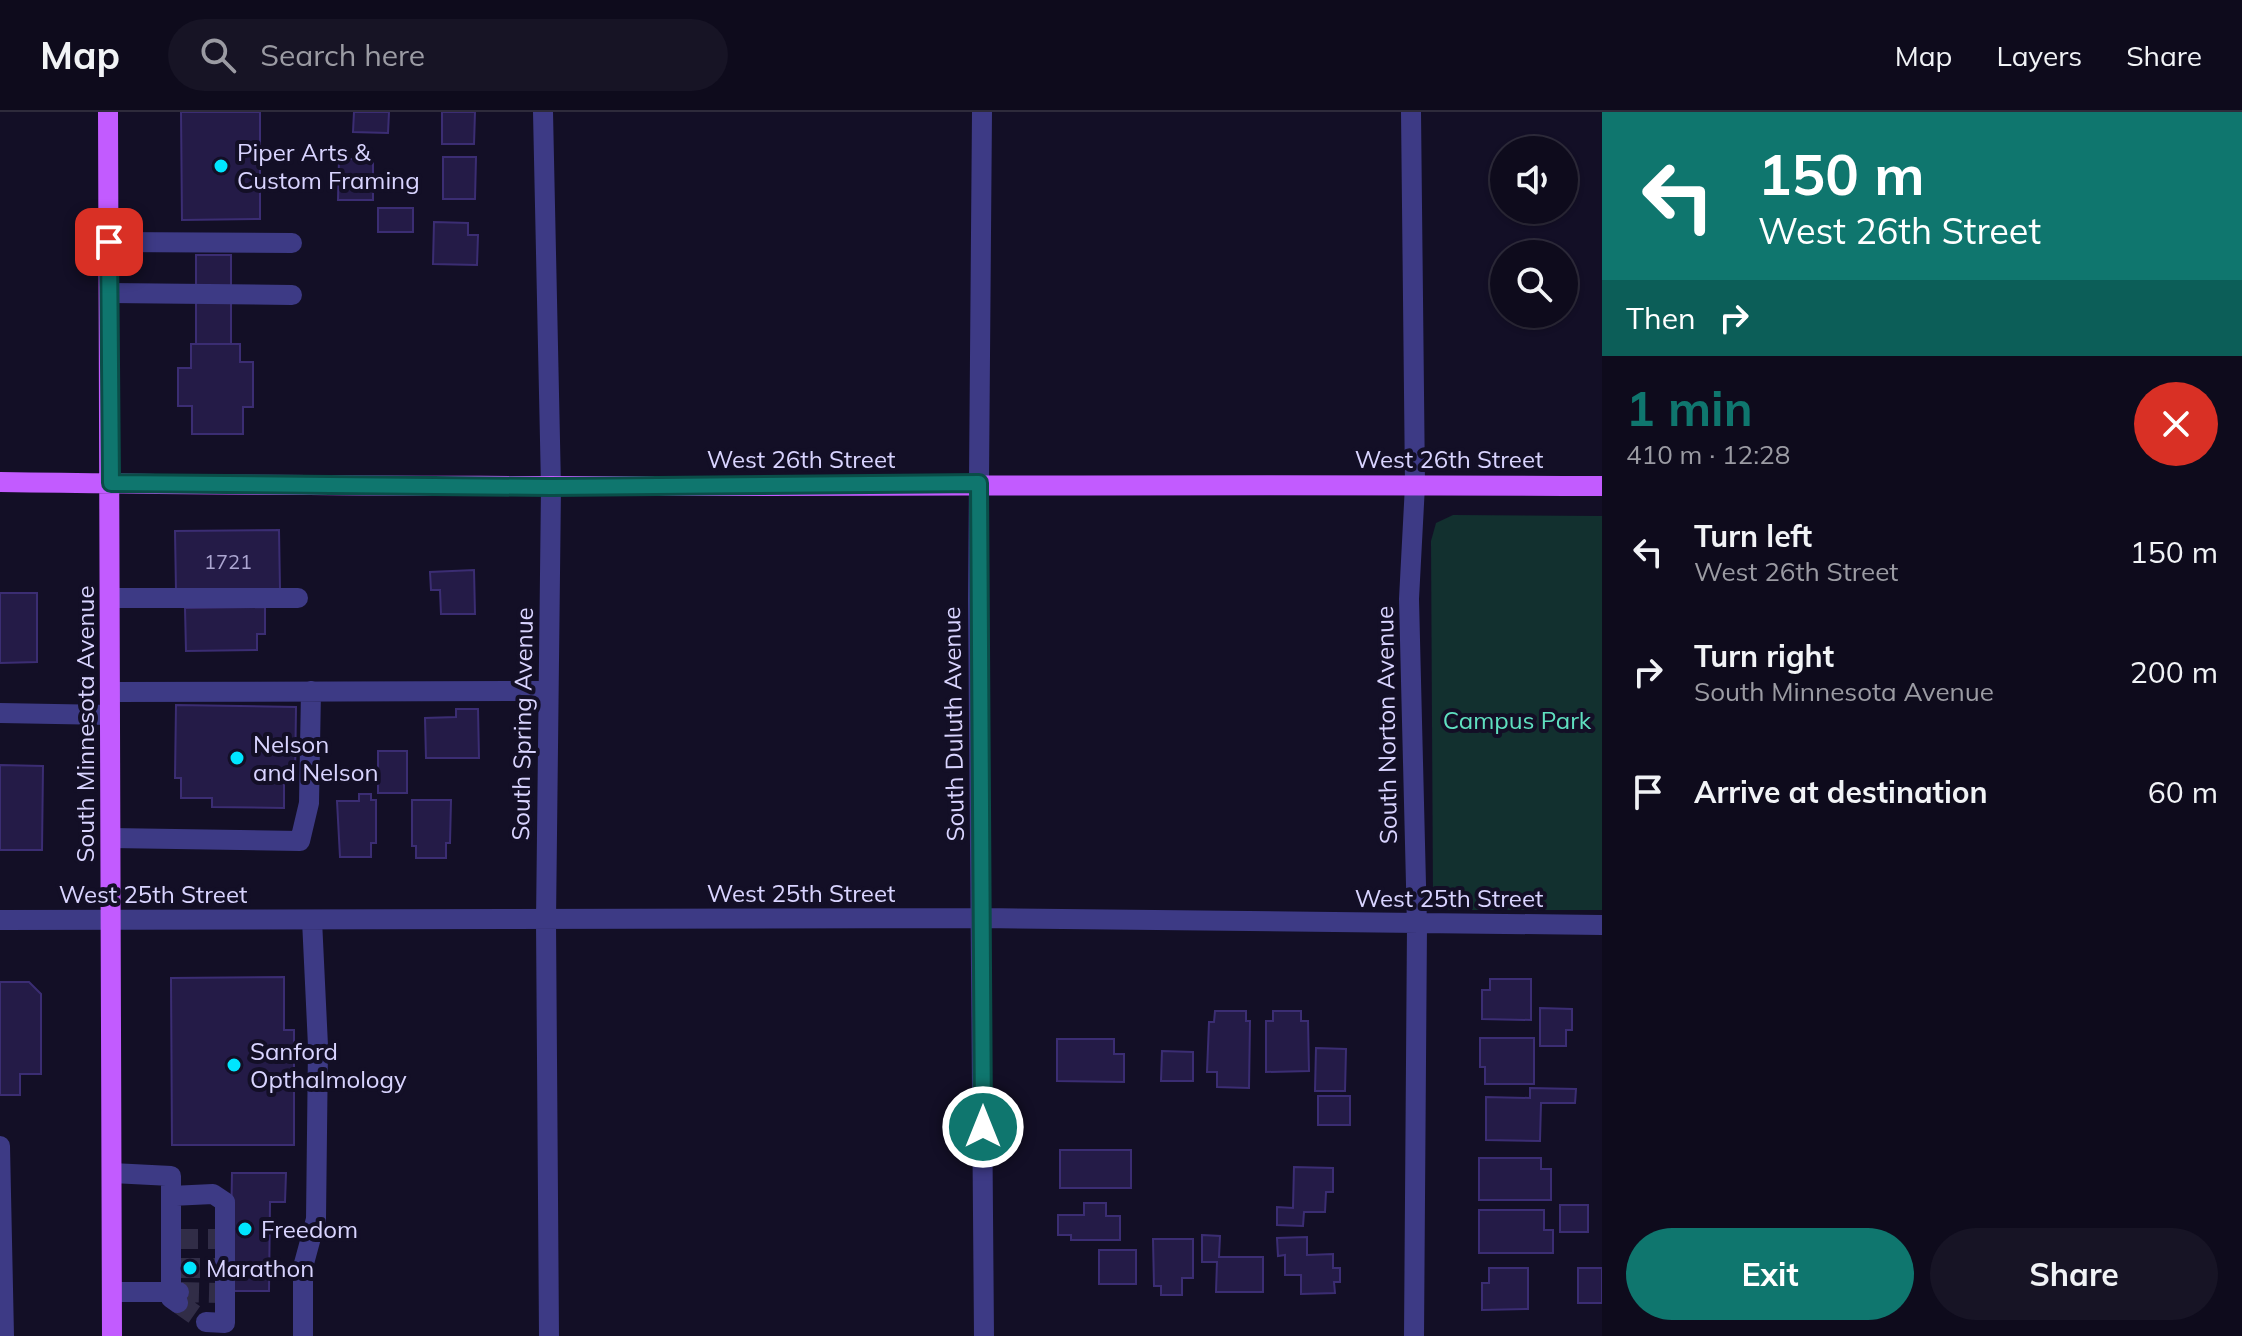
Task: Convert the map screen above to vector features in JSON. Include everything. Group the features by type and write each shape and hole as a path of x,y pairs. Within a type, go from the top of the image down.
{"main road":[{"name":"South Minnesota Avenue","path":"108,112 112,1336"},
{"name":"West 26th Street","path":"0,482 551,487 979,483 1602,486"}],"street":[{"name":"South Spring Avenue","path":"543,112 551,487 546,921 549,1336"},
{"name":"South Duluth Avenue","path":"982,112 979,483 984,1336"},
{"name":"South Norton Avenue","path":"1411,112 1415,485 1409,599 1417,925 1414,1336"},
{"path":"109,242 292,243"},
{"path":"110,293 292,295"},
{"path":"111,598 298,598"},
{"path":"111,838 300,841 309,803 311,691"},
{"path":"111,692 548,691"},
{"path":"0,713 110,715"},
{"name":"West 25th Street","path":"0,920 982,918 1602,925"},
{"path":"303,1336 303,1267 316,1219 318,1046 312,920"},
{"path":"0,1146 4,1336"},
{"path":"112,1173 171,1176 175,1268 189,1310"},
{"path":"112,1292 189,1310 225,1323 225,1202 213,1194 171,1196"}],"green space":[{"name":"Campus Park","path":"1453,515 1602,516 1602,910 1451,910 1442,908 1433,899 1431,541 1436,523"}],"building":[{"name":"Piper Arts & Custom Framing","path":"181,112 260,112 260,219 182,220"},
{"path":"354,112 389,112 388,133 353,132"},
{"path":"442,112 475,112 474,144 442,144"},
{"path":"443,157 476,157 475,199 443,199"},
{"path":"339,159 373,159 373,200 338,200"},
{"path":"378,208 413,208 413,232 378,232"},
{"path":"434,222 468,223 468,235 478,235 477,265 433,264"},
{"path":"196,255 231,255 231,344 196,344"},
{"path":"191,344 240,344 240,362 253,362 253,407 243,407 243,434 192,434 192,406 178,406 178,368 191,368"},
{"path":"279,530 280,590 176,591 175,531"},
{"path":"474,570 475,614 441,614 440,590 431,590 430,572"},
{"path":"0,593 37,593 37,662 0,663"},
{"path":"265,607 265,634 257,634 257,650 186,651 185,608"},
{"path":"176,705 296,707 295,780 284,780 284,808 212,807 212,798 181,798 181,778 175,778"},
{"path":"456,709 478,709 479,758 426,758 425,718 456,717"},
{"path":"378,751 407,751 407,793 378,793"},
{"path":"0,765 43,766 42,850 0,850"},
{"path":"359,794 371,794 371,800 376,800 376,843 371,843 371,857 340,857 337,801 359,801"},
{"path":"412,800 451,800 450,843 446,843 446,858 416,858 416,846 412,846"},
{"path":"284,977 284,1030 294,1030 294,1145 172,1145 171,978"},
{"path":"1490,979 1531,979 1531,1020 1482,1019 1482,990 1490,990"},
{"path":"0,982 29,982 41,994 41,1074 20,1074 20,1095 0,1095"},
{"path":"1540,1008 1572,1009 1572,1030 1566,1030 1566,1046 1540,1046"},
{"path":"1215,1011 1246,1011 1246,1021 1250,1021 1249,1088 1217,1087 1217,1072 1207,1072 1209,1022 1214,1022"},
{"path":"1273,1011 1301,1011 1301,1021 1308,1021 1309,1071 1266,1072 1266,1021 1273,1021"},
{"path":"1480,1038 1534,1038 1534,1084 1485,1084 1485,1067 1480,1067"},
{"path":"1057,1039 1114,1039 1114,1054 1124,1054 1124,1082 1057,1081"},
{"path":"1316,1048 1346,1049 1345,1091 1315,1091"},
{"path":"1162,1051 1193,1052 1193,1081 1161,1081"},
{"path":"1530,1088 1576,1089 1575,1103 1541,1103 1540,1141 1486,1140 1486,1097 1530,1098"},
{"path":"1318,1096 1350,1096 1350,1125 1318,1125"},
{"path":"1060,1150 1131,1150 1131,1188 1060,1188"},
{"path":"1479,1158 1541,1158 1541,1169 1551,1169 1551,1200 1479,1200"},
{"path":"1294,1167 1333,1168 1333,1192 1326,1192 1325,1212 1304,1212 1303,1226 1277,1225 1277,1207 1293,1208"},
{"path":"232,1173 286,1173 285,1202 270,1202 269,1291 230,1291"},
{"path":"1084,1203 1106,1203 1106,1216 1120,1216 1120,1240 1071,1240 1071,1235 1058,1235 1058,1215 1084,1215"},
{"path":"1560,1205 1588,1205 1588,1232 1560,1232"},
{"path":"1479,1210 1544,1210 1544,1230 1553,1230 1553,1253 1479,1253"},
{"path":"1202,1235 1220,1236 1219,1257 1263,1257 1263,1292 1216,1292 1217,1262 1202,1262"},
{"path":"1307,1237 1307,1255 1333,1254 1333,1268 1340,1268 1340,1282 1334,1282 1335,1293 1301,1294 1301,1275 1285,1275 1285,1255 1278,1256 1277,1238"},
{"path":"1153,1239 1193,1239 1193,1278 1182,1278 1182,1295 1161,1295 1161,1286 1154,1286"},
{"path":"1099,1250 1136,1250 1136,1284 1099,1284"},
{"path":"1489,1268 1528,1268 1528,1309 1482,1310 1482,1283 1489,1283"},
{"path":"1578,1268 1602,1268 1602,1303 1578,1303"}],"tunnel":[{"path":"178,1239 221,1239"},
{"path":"180,1268 221,1268"},
{"path":"179,1292 221,1293"},
{"path":"178,1303 195,1315"}],"place":[{"name":"Piper Arts & Custom Framing","path":"221,166"},
{"name":"Nelson and Nelson","path":"237,758"},
{"name":"Sanford Opthalmology","path":"234,1065"},
{"name":"Freedom","path":"245,1229"},
{"name":"Marathon","path":"190,1268"}],"route":[{"path":"109,242 111,483 551,487 979,483 983,1127"}]}
